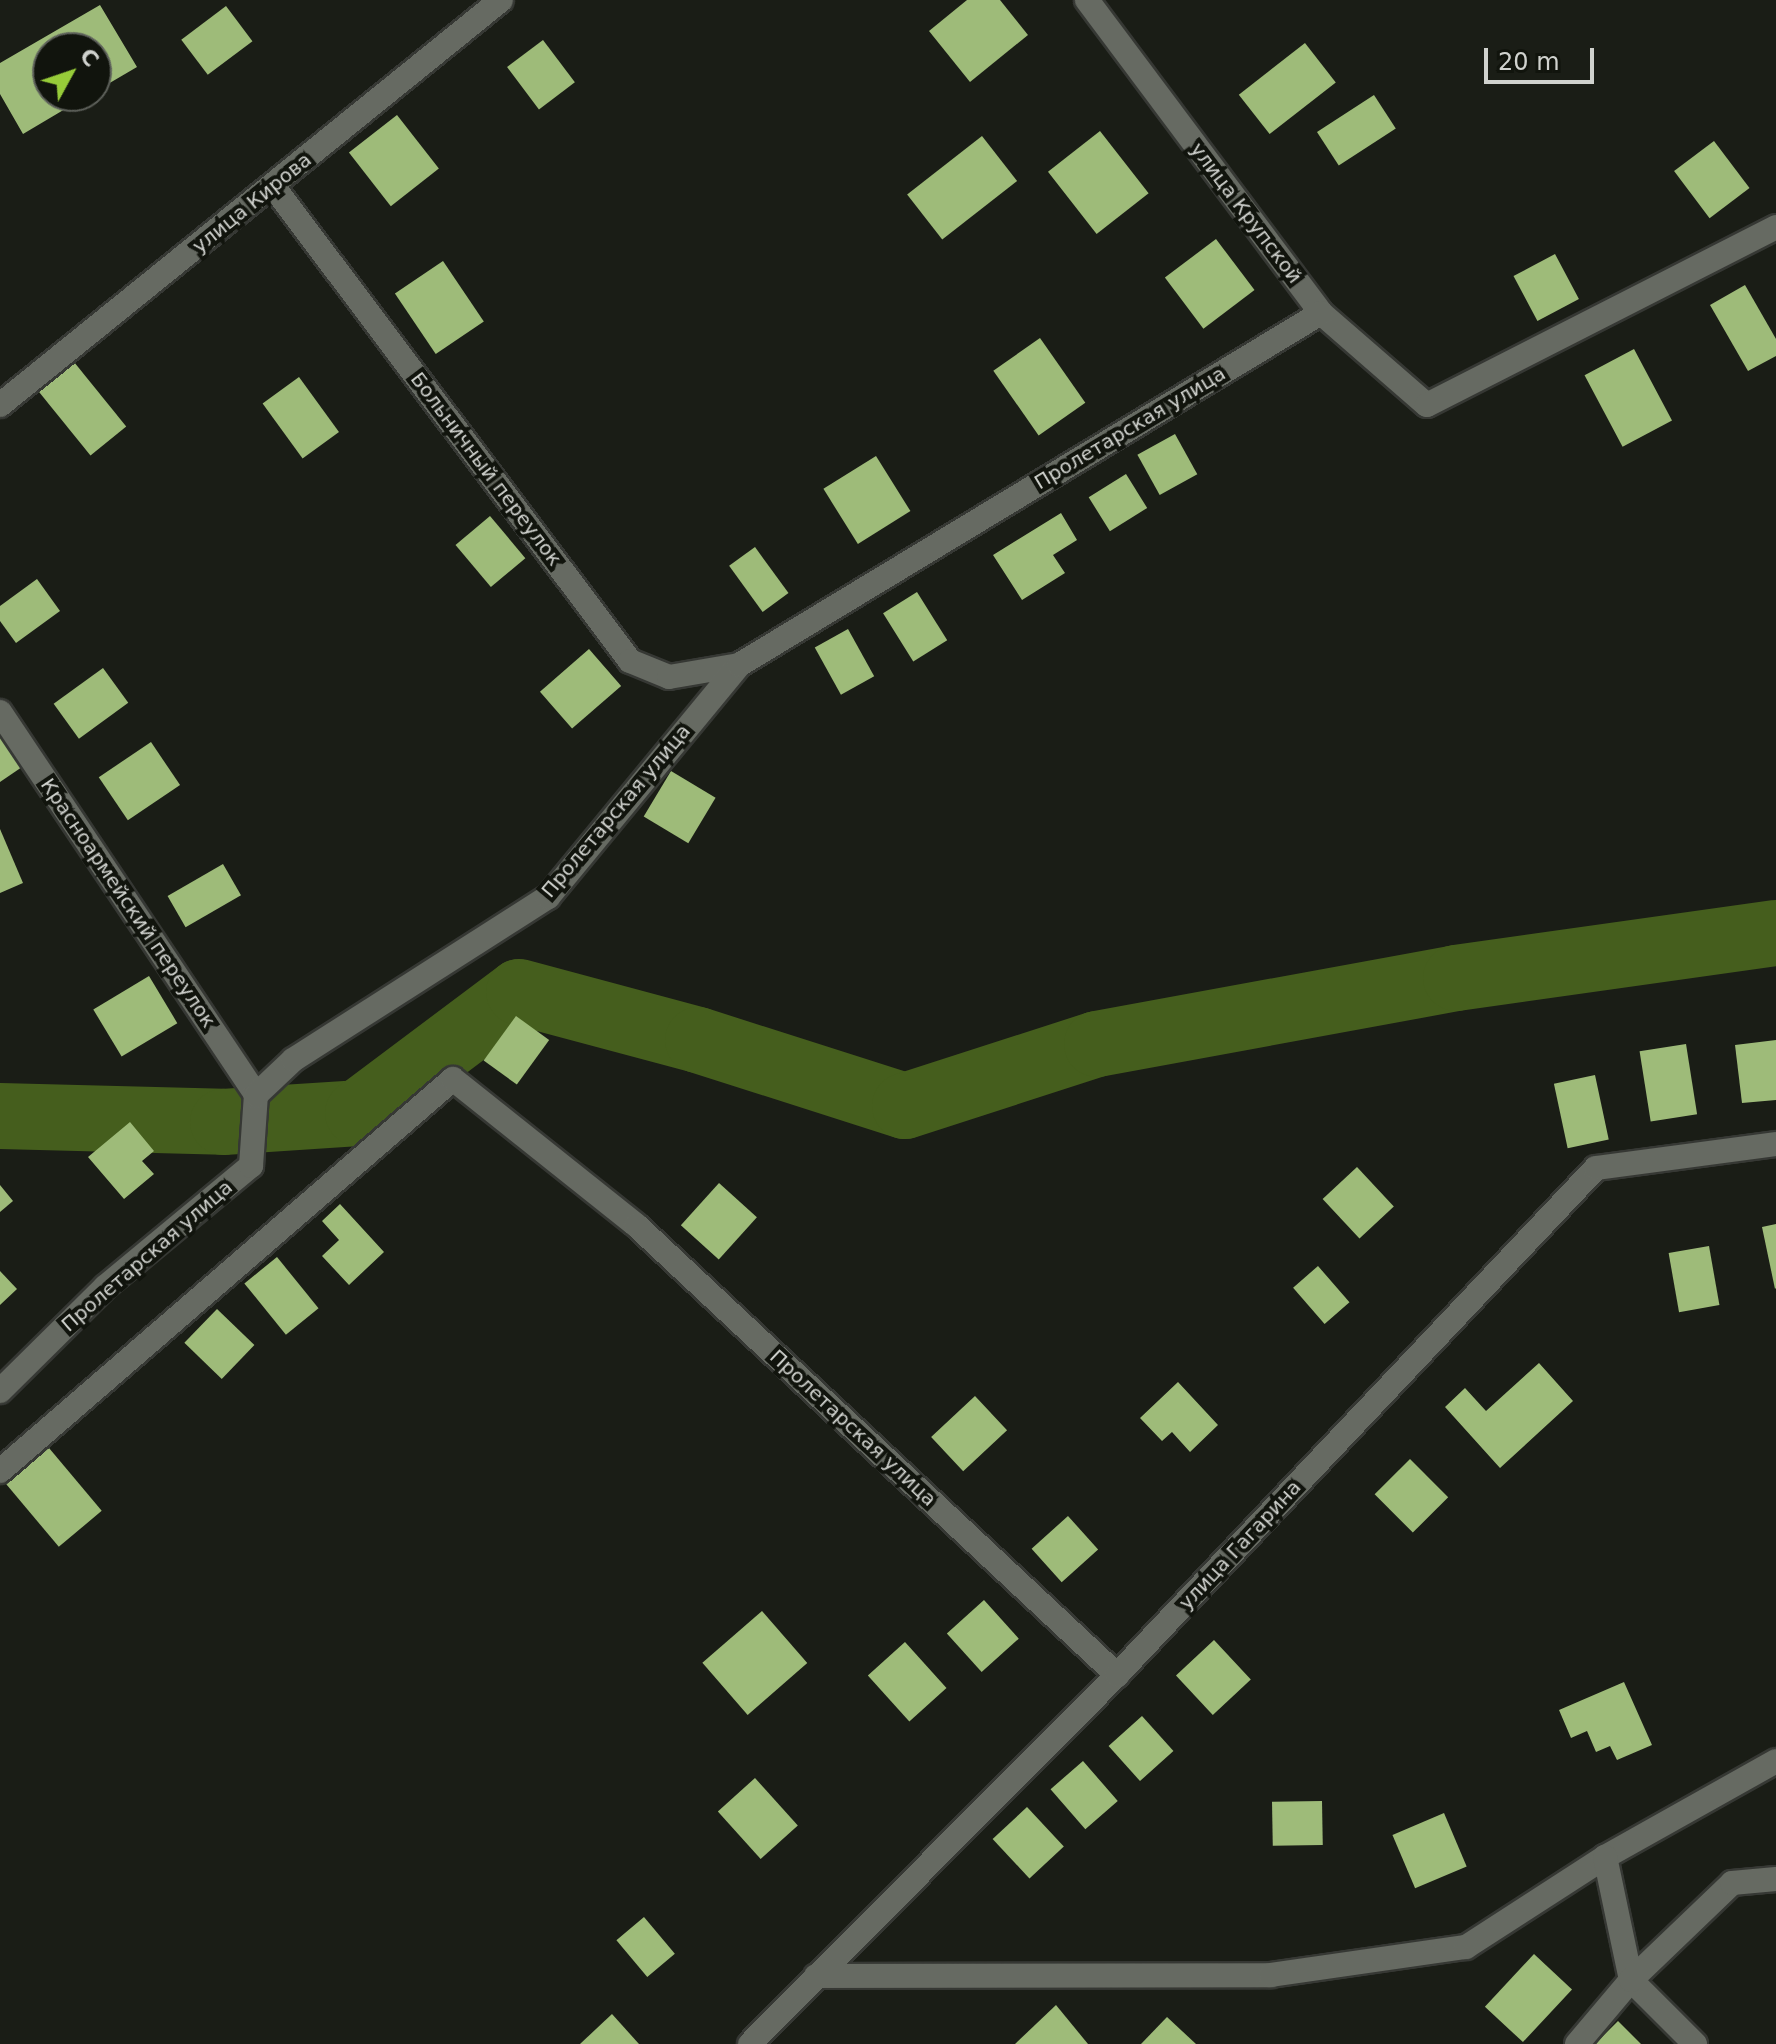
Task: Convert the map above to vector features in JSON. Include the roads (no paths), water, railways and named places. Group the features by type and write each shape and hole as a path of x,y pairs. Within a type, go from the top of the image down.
{"street":[{"name":"улица Кирова","path":"0,405 501,0"},
{"name":"улица Крупской","path":"1087,0 1321,313 1427,405 1776,227"},
{"name":"Больничный переулок","path":"273,186 630,661 669,677 739,665"},
{"name":"Пролетарская улица","path":"0,1391 105,1287 251,1166 256,1096 293,1060 548,897 739,665 1321,313"},
{"name":"Красноармейский переулок","path":"0,712 256,1096"},
{"name":"Пролетарская улица","path":"0,1471 453,1079 636,1225 1117,1675"},
{"name":"улица Гагарина","path":"750,2044 1117,1675 1596,1168 1776,1144"},
{"path":"816,1976 1271,1975 1466,1947 1605,1857 1776,1761"},
{"path":"1605,1857 1631,1980 1695,2044"},
{"path":"1577,2044 1631,1980 1732,1883 1776,1879"}],"waterway":[{"path":"0,1116 223,1122 358,1113 519,992 698,1040 905,1106 1097,1044 1456,978 1776,933"}]}
